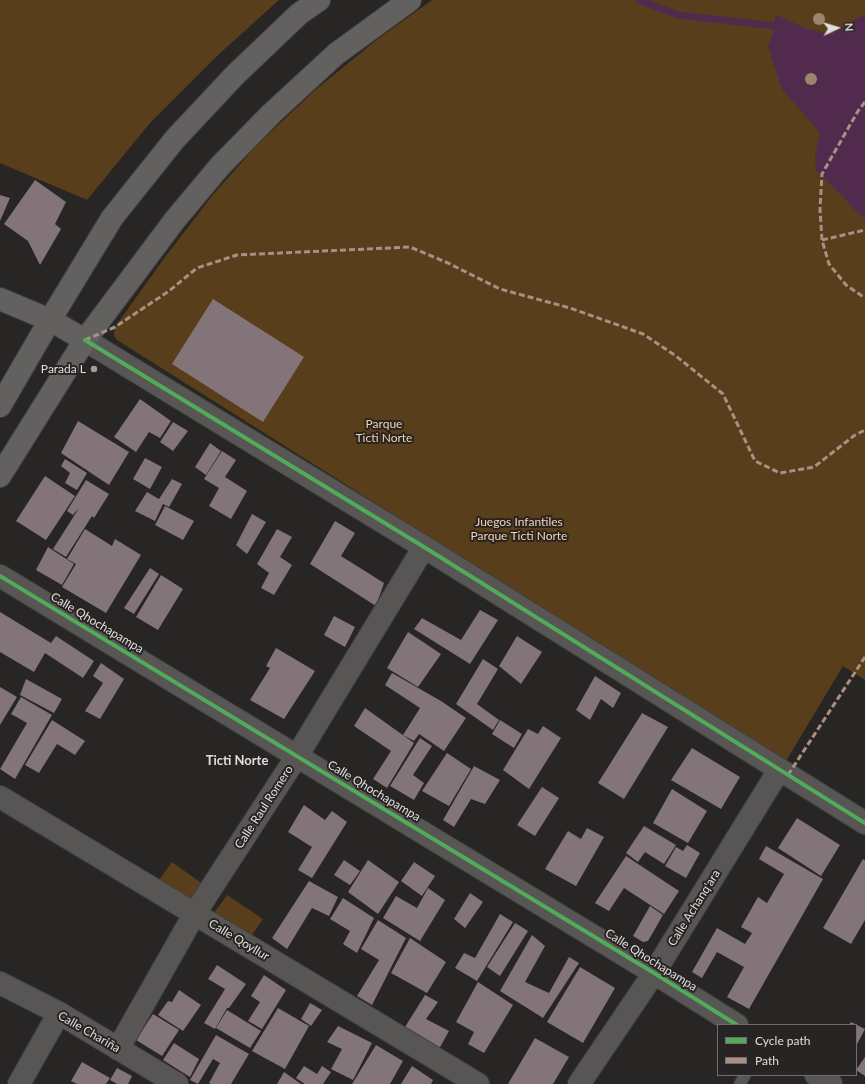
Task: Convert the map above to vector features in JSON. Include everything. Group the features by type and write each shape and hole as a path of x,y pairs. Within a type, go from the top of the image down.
{"main road":[{"path":"0,406 112,218 175,139 235,75 299,14 319,0"},
{"path":"0,476 85,340 174,221 220,166 272,113 336,54 410,0"},
{"path":"0,299 50,320 85,340"}],"street":[{"path":"85,340 424,547 865,823"},
{"name":"Calle Raul Romero","path":"118,1049 195,913 297,756 424,547"},
{"name":"Calle Qhochapampa","path":"0,576 654,973 735,1024"},
{"name":"Calle Achanq'ara","path":"579,1084 654,973 779,770"},
{"name":"Calle Qoyllur","path":"0,797 478,1084"},
{"name":"Calle Chariña","path":"0,983 59,1013 177,1084"},
{"path":"19,1084 59,1013"},
{"path":"818,1076 831,1084"}],"green space":[{"path":"0,0 279,0 217,56 150,123 87,200 0,163"},
{"path":"432,0 865,0 865,680 843,666 786,761 771,753 117,340 114,336 115,327 165,257 212,196 255,147 314,91 379,38"},
{"path":"172,862 207,887 195,905 159,880"},
{"path":"227,895 263,919 250,938 214,913"}],"shaded area":[{"path":"775,14 807,29 831,34 865,14 865,219 816,170 815,156 820,133 782,89 768,47 775,26"}],"building":[{"path":"35,180 66,202 55,224 61,229 40,265 28,241 4,224"},
{"path":"0,195 10,198 0,221"},
{"path":"213,299 304,357 263,422 172,364"},
{"path":"140,399 171,421 160,438 149,432 136,452 114,437"},
{"path":"78,421 129,452 109,485 61,453"},
{"path":"173,422 188,431 173,451 160,442"},
{"path":"210,443 221,451 206,475 195,467"},
{"path":"222,451 236,460 225,477 247,491 231,519 209,506 219,488 204,479"},
{"path":"145,458 162,467 150,489 133,479"},
{"path":"65,459 87,473 77,490 65,483 70,473 61,466"},
{"path":"45,476 75,496 46,540 16,521"},
{"path":"172,479 182,484 169,507 163,504 155,521 135,511 147,492 159,499"},
{"path":"86,480 109,494 94,518 92,516 66,557 53,549 79,508 73,515 67,511"},
{"path":"165,506 194,521 183,540 155,525"},
{"path":"252,514 266,522 247,554 236,545"},
{"path":"335,521 355,533 341,556 384,583 376,606 310,564"},
{"path":"85,529 112,546 115,539 141,555 106,613 62,587 76,564 67,559"},
{"path":"277,529 292,537 280,557 292,565 274,595 261,588 269,573 257,564"},
{"path":"48,547 74,564 62,585 36,570"},
{"path":"150,568 159,574 134,614 124,608"},
{"path":"161,575 183,589 158,630 136,617"},
{"path":"480,610 498,620 470,664 414,629 422,618 461,640"},
{"path":"0,612 51,643 56,636 94,661 83,678 45,653 34,672 0,652"},
{"path":"334,616 355,627 345,647 324,635"},
{"path":"408,632 441,654 418,687 387,668"},
{"path":"517,636 542,652 521,684 499,666"},
{"path":"276,648 315,671 284,719 250,700 270,668 266,666"},
{"path":"483,659 498,669 477,704 499,720 493,730 456,704"},
{"path":"101,663 124,679 100,719 85,711 103,683 93,676"},
{"path":"392,673 441,701 466,718 444,751 419,734 414,741 403,735 420,708 385,685"},
{"path":"595,676 621,693 613,708 601,699 590,720 576,710"},
{"path":"26,679 62,699 54,713 20,695"},
{"path":"0,687 17,697 0,725"},
{"path":"21,697 52,715 15,779 0,769 27,723 11,714"},
{"path":"365,708 414,743 387,788 373,779 391,751 354,726"},
{"path":"642,713 668,727 624,799 598,783"},
{"path":"52,720 85,741 75,755 57,744 39,773 25,765"},
{"path":"500,720 522,734 514,748 492,734"},
{"path":"543,726 561,738 529,789 503,770 528,729 538,734"},
{"path":"420,738 432,746 413,775 424,783 414,800 390,786"},
{"path":"692,748 740,777 721,809 671,780"},
{"path":"447,753 471,769 449,806 422,791"},
{"path":"474,766 500,780 485,804 471,799 454,827 443,820"},
{"path":"542,787 559,798 535,836 517,825"},
{"path":"672,789 707,811 688,843 653,823"},
{"path":"304,805 325,820 332,811 347,822 312,878 298,870 312,847 288,832"},
{"path":"797,818 840,845 821,876 778,848"},
{"path":"644,826 676,845 664,864 645,852 638,862 626,853"},
{"path":"587,828 604,837 576,886 545,869 568,831 581,839"},
{"path":"687,845 700,853 686,878 665,866 676,847 683,851"},
{"path":"766,846 823,879 749,1009 727,997 744,967 717,952 702,978 692,972 717,928 745,944 752,933 741,927 758,897 767,903 784,874 759,859"},
{"path":"626,856 679,891 664,914 624,888 609,911 595,903"},
{"path":"863,859 865,860 865,920 851,944 823,928"},
{"path":"344,860 360,871 350,885 334,875"},
{"path":"368,860 399,882 378,914 348,892"},
{"path":"414,862 435,876 422,896 401,881"},
{"path":"309,881 338,897 329,916 312,908 287,949 272,938"},
{"path":"428,888 445,900 420,941 383,918 396,896 417,908"},
{"path":"470,893 483,902 465,928 454,919"},
{"path":"343,898 374,918 357,953 343,944 350,931 330,919"},
{"path":"650,906 663,915 648,941 643,942 633,936"},
{"path":"500,914 513,922 477,981 455,968 464,953 475,958"},
{"path":"378,920 406,938 372,1005 357,996 379,960 361,949"},
{"path":"515,923 528,931 500,976 487,967"},
{"path":"532,935 545,946 525,982 549,993 569,957 579,963 543,1018 500,991"},
{"path":"410,938 446,962 427,993 391,973"},
{"path":"217,965 246,984 229,1008 227,1008 215,1029 204,1023 225,989 208,979"},
{"path":"580,967 615,988 583,1043 547,1022"},
{"path":"264,975 286,990 262,1029 248,1021 260,1002 251,996"},
{"path":"478,982 513,1005 484,1053 468,1044 474,1032 456,1022"},
{"path":"179,990 201,1005 183,1031 158,1015 168,1001 172,1002"},
{"path":"425,995 438,1002 426,1019 449,1031 439,1049 405,1027"},
{"path":"310,1003 322,1010 311,1026 301,1019"},
{"path":"278,1008 309,1026 285,1069 252,1051"},
{"path":"227,1010 261,1031 250,1048 216,1028"},
{"path":"153,1014 179,1030 162,1056 136,1040"},
{"path":"857,1025 865,1029 857,1044"},
{"path":"338,1026 372,1043 353,1080 331,1069 342,1049 327,1042"},
{"path":"216,1035 249,1054 231,1084 209,1083 220,1063 213,1059 198,1084 190,1080"},
{"path":"535,1038 569,1057 553,1084 508,1084"},
{"path":"174,1043 199,1059 190,1077 163,1060"},
{"path":"376,1045 403,1061 390,1084 352,1084"},
{"path":"865,1057 865,1076 857,1071"},
{"path":"82,1062 110,1078 106,1084 77,1084 71,1081"},
{"path":"304,1066 317,1074 322,1066 331,1072 323,1084 305,1084 296,1078"},
{"path":"412,1066 433,1080 431,1084 401,1084"},
{"path":"117,1068 132,1076 128,1084 117,1084 110,1080"},
{"path":"284,1072 301,1084 277,1084"}],"waterway":[{"path":"639,0 678,15 775,26 784,30"}],"marked path":[{"path":"865,102 858,111 822,174 820,209 822,240 829,264 846,285 865,298"},
{"path":"822,240 865,230"},
{"path":"85,340 115,327 169,291 197,268 237,255 410,247 448,263 500,289 570,308 643,334 676,356 723,394 755,461 780,473 814,467 855,435 865,430"},
{"path":"788,775 865,657"}],"cycle path":[{"path":"85,340 424,547 865,823"},
{"path":"0,576 654,973 735,1024"}],"place":[{"name":"Parada L","path":"94,369"}],"district":[{"name":"Ticti Norte","path":"237,761"}],"park label":[{"name":"Parque Ticti Norte","path":"384,431"},
{"name":"Juegos Infantiles Parque Ticti Norte","path":"519,529"}]}
